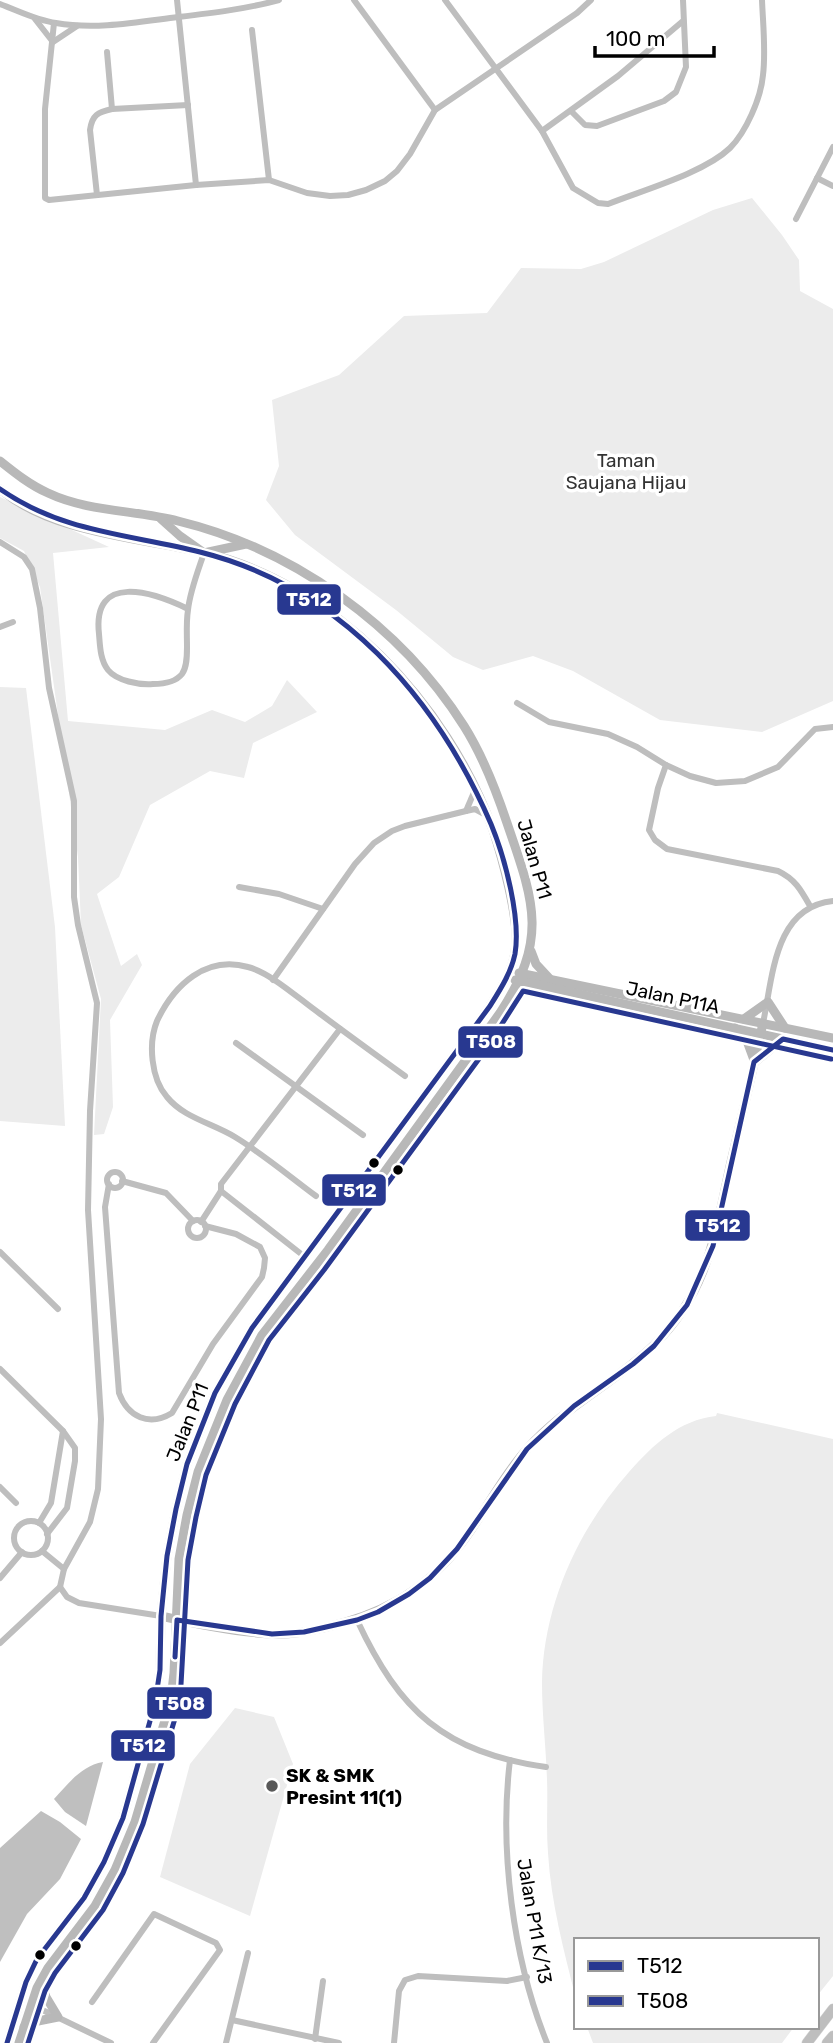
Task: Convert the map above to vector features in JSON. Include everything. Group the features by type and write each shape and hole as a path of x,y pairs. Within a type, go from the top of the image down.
{"main road":[{"name":"Jalan P11","path":"0,461 24,480 51,495 100,508 160,517 210,530 246,544 301,570 357,609 419,668 464,725 479,752 499,799 531,901 533,934 521,977 477,1047 328,1251 262,1335 227,1400 198,1472 183,1537 179,1559 171,1700 135,1822 95,1906 42,1979 19,2043"},
{"name":"Jalan P11","path":"0,489 39,512 65,522 232,561 276,581 333,614 374,649 409,685 451,743 475,786 501,855 516,932 516,946 508,974 466,1039 252,1328 215,1393 187,1464 176,1509 167,1556 161,1616 160,1670 155,1703 123,1818 104,1863 84,1898 37,1959 26,1982 8,2043"},
{"path":"160,517 204,553 246,544"},
{"path":"530,949 536,964 549,978"},
{"name":"Jalan P11A","path":"508,974 833,1050"},
{"name":"Jalan P11A","path":"521,977 549,978 833,1038"},
{"path":"744,1019 768,1002 785,1028"},
{"path":"161,1616 272,1634 304,1632 357,1620 377,1612 409,1594 430,1578 457,1549 527,1449 574,1406 633,1364 674,1323 687,1305 710,1257 763,1023"},
{"path":"735,1028 751,1048 754,1062"},
{"path":"754,1062 783,1039"},
{"path":"304,1281 305,1257 328,1251"},
{"path":"24,2027 58,2017 46,1997 42,1979"},
{"path":"15,2017 21,2010 32,2005 26,1982"},
{"path":"819,2027 833,2009"},
{"path":"807,2043 818,2029"},
{"path":"827,2043 833,2036"}],"street":[{"path":"177,0 196,185"},
{"path":"0,4 35,18 77,26 133,23 249,8 279,0"},
{"path":"354,0 435,110"},
{"path":"446,0 542,131 573,188 598,203 608,204 699,168 730,148 751,117 761,88 764,68 762,0"},
{"path":"54,23 45,109 45,198 49,200 269,180 307,193 330,196 348,195 385,181 411,154 435,110 577,13 591,0"},
{"path":"571,111 585,125 597,126 664,101 676,92 687,67 683,0"},
{"path":"35,18 53,42"},
{"path":"542,131 683,21"},
{"path":"53,42 77,26"},
{"path":"251,30 269,180"},
{"path":"107,52 113,109"},
{"path":"97,195 91,120 101,111 113,109 188,105"},
{"path":"796,219 833,147"},
{"path":"817,178 833,186"},
{"path":"0,542 24,557 32,569 49,688 73,793 74,897 97,1003 90,1111 88,1210 101,1419 98,1489 90,1522 64,1569 60,1587 0,1643"},
{"path":"188,609 166,598 132,592 111,594 101,604 98,622 101,653 107,669 125,681 150,685 170,683 182,673 187,659 188,609 204,553"},
{"path":"0,627 13,622"},
{"path":"517,703 549,722 608,734 690,776 716,783 745,781 778,767 815,729 833,727"},
{"path":"666,765 649,830 655,840 667,849 778,871 799,886 810,906"},
{"path":"466,811 475,786"},
{"path":"273,980 355,863 374,843 405,826 466,811 475,809 488,817"},
{"path":"239,887 279,894 323,909"},
{"path":"763,1023 779,948 790,923 810,906 833,901"},
{"path":"316,1196 249,1146 188,1115 164,1095 158,1082 152,1040 156,1024 176,990 196,973 214,964 248,966 273,980 405,1076"},
{"path":"192,1221 188,1228 190,1234 195,1238 203,1235 203,1224 221,1191 221,1184 341,1029"},
{"path":"236,1043 363,1135"},
{"path":"113,1172 118,1173 122,1181 166,1193 192,1221 236,1234 261,1247 265,1258 262,1277 213,1344 172,1413 164,1418 134,1416 124,1406 119,1393 105,1207 109,1184 107,1179 113,1172"},
{"path":"109,1184 117,1187 122,1181"},
{"path":"221,1191 305,1257"},
{"path":"0,1252 58,1309"},
{"path":"0,1369 62,1431 75,1448 67,1508 47,1534 47,1543 42,1551 33,1555 22,1552 15,1544 15,1533 27,1522 38,1523 47,1534"},
{"path":"38,1523 51,1503 62,1431"},
{"path":"0,1487 16,1503"},
{"path":"51,1503 67,1508"},
{"path":"42,1551 64,1569"},
{"path":"0,1578 22,1552"},
{"path":"60,1587 67,1597 79,1603 161,1616"},
{"path":"357,1620 390,1680 423,1720 463,1745 510,1760 546,1767"},
{"name":"Jalan P11 K/13","path":"510,1760 507,1782 507,1855 512,1903 527,1977 547,2043"},
{"path":"92,2002 154,1914 219,1946 220,1950 153,2043"},
{"path":"226,2043 248,1952"},
{"path":"394,2043 399,1991 405,1980 418,1976 508,1981 527,1977"},
{"path":"315,2039 323,1981"},
{"path":"32,2005 111,2043"},
{"path":"232,2020 339,2043"}],"green space":[{"name":"Taman Saujana Hijau","path":"752,198 799,260 800,291 833,309 833,701 762,732 660,720 573,671 533,656 483,670 453,657 396,610 295,535 266,500 279,466 272,400 339,375 404,316 487,313 521,268 581,269 604,262 713,210"},
{"path":"0,497 109,547 53,553 68,721 165,730 212,710 245,722 272,706 287,680 317,712 253,743 244,778 210,771 150,805 119,877 97,894 121,966 137,954 142,965 110,1020 113,1107 104,1134 94,1135 101,999 81,925 78,857 40,587 24,551 0,538"},
{"path":"0,687 26,688 55,927 65,1126 0,1121"},
{"path":"717,1413 833,1439 833,1976 819,1994 819,1938 574,1938 574,1991 555,1909 548,1853 542,1683 549,1626 557,1597 579,1544 611,1494 657,1443 679,1428 703,1418 716,1416"},
{"path":"235,1708 274,1717 293,1764 250,1916 160,1877 190,1764"},
{"path":"588,2029 792,2029 782,2043 593,2043"}],"shaded area":[{"path":"103,1762 86,1826 65,1812 54,1799 82,1771"},
{"path":"41,1811 81,1839 60,1879 27,1914 0,1962 0,1848"}],"transit line":[{"name":"T512","path":"0,489 24,504 72,524 200,552 250,569 297,591 339,620 377,653 412,691 442,733 468,777 502,854 516,923 515,954 511,968 490,1006 252,1328 215,1393 187,1464 176,1509 167,1556 161,1616 160,1670 155,1703 123,1818 104,1862 84,1898 37,1959 26,1982 7,2043"},
{"name":"T508","path":"28,2043 45,1991 55,1973 103,1910 123,1873 143,1824 180,1702 188,1560 196,1517 206,1475 235,1404 269,1340 324,1270 484,1052 523,991 831,1059"},
{"name":"T512","path":"175,1657 177,1620 272,1634 304,1632 357,1620 378,1612 430,1578 457,1549 527,1449 574,1406 654,1346 687,1305 713,1246 754,1062 783,1039 833,1050"}],"place":[{"name":"SK & SMK Presint 11(1)","path":"272,1786"}]}
